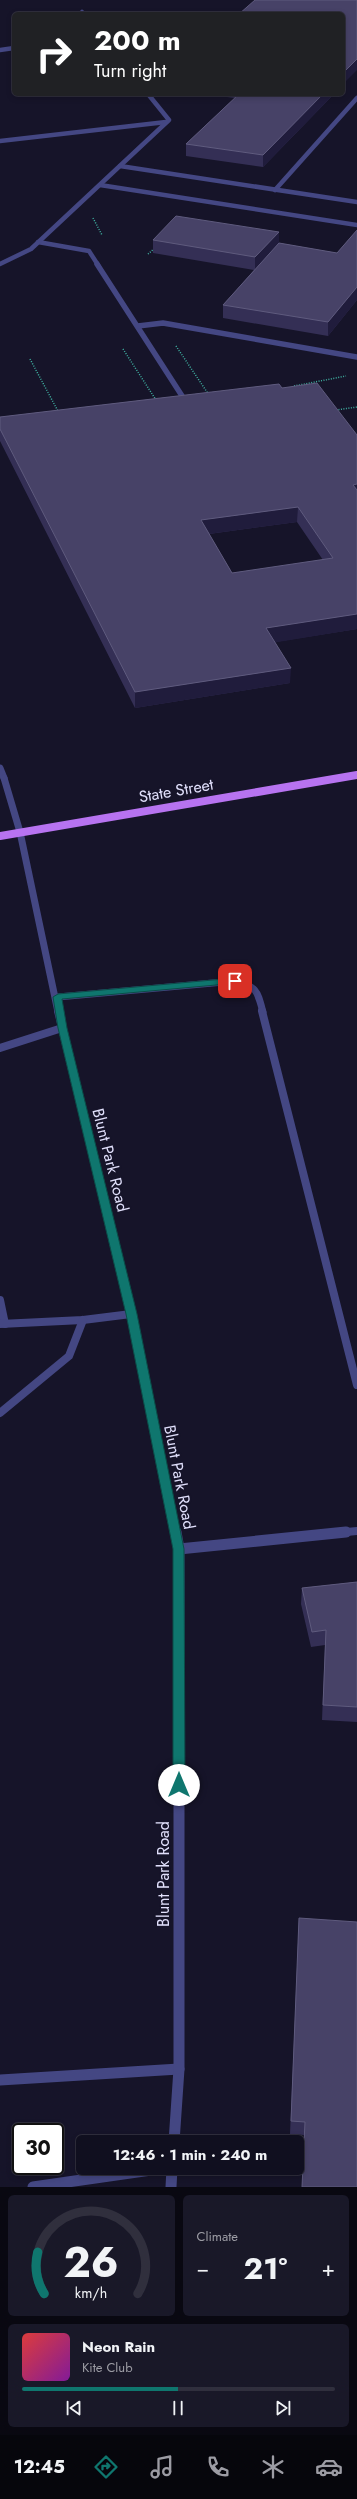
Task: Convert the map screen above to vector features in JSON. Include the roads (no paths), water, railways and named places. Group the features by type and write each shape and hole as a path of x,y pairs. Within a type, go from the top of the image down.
{"main road":[{"name":"State Street","path":"0,836 357,775"}],"street":[{"path":"0,50 12,48"},
{"path":"0,264 31,249 169,120 150,96"},
{"path":"275,190 357,98"},
{"path":"0,141 166,122"},
{"path":"120,166 357,202"},
{"path":"100,185 357,225"},
{"path":"38,242 89,251 184,399"},
{"path":"138,326 163,323 357,357"},
{"name":"Blunt Park Road","path":"0,768 20,832 58,997 62,1028 132,1314 179,1549 179,2069 174,2135"},
{"path":"58,997 235,981 252,986 258,993 357,1385"},
{"path":"0,1048 62,1028"},
{"path":"0,1300 2,1324 83,1320 132,1314"},
{"path":"0,1413 69,1356 83,1320"},
{"path":"179,1549 357,1531"},
{"path":"0,2080 179,2069"},
{"path":"33,2187 117,2175"},
{"path":"171,2187 172,2175"}]}
